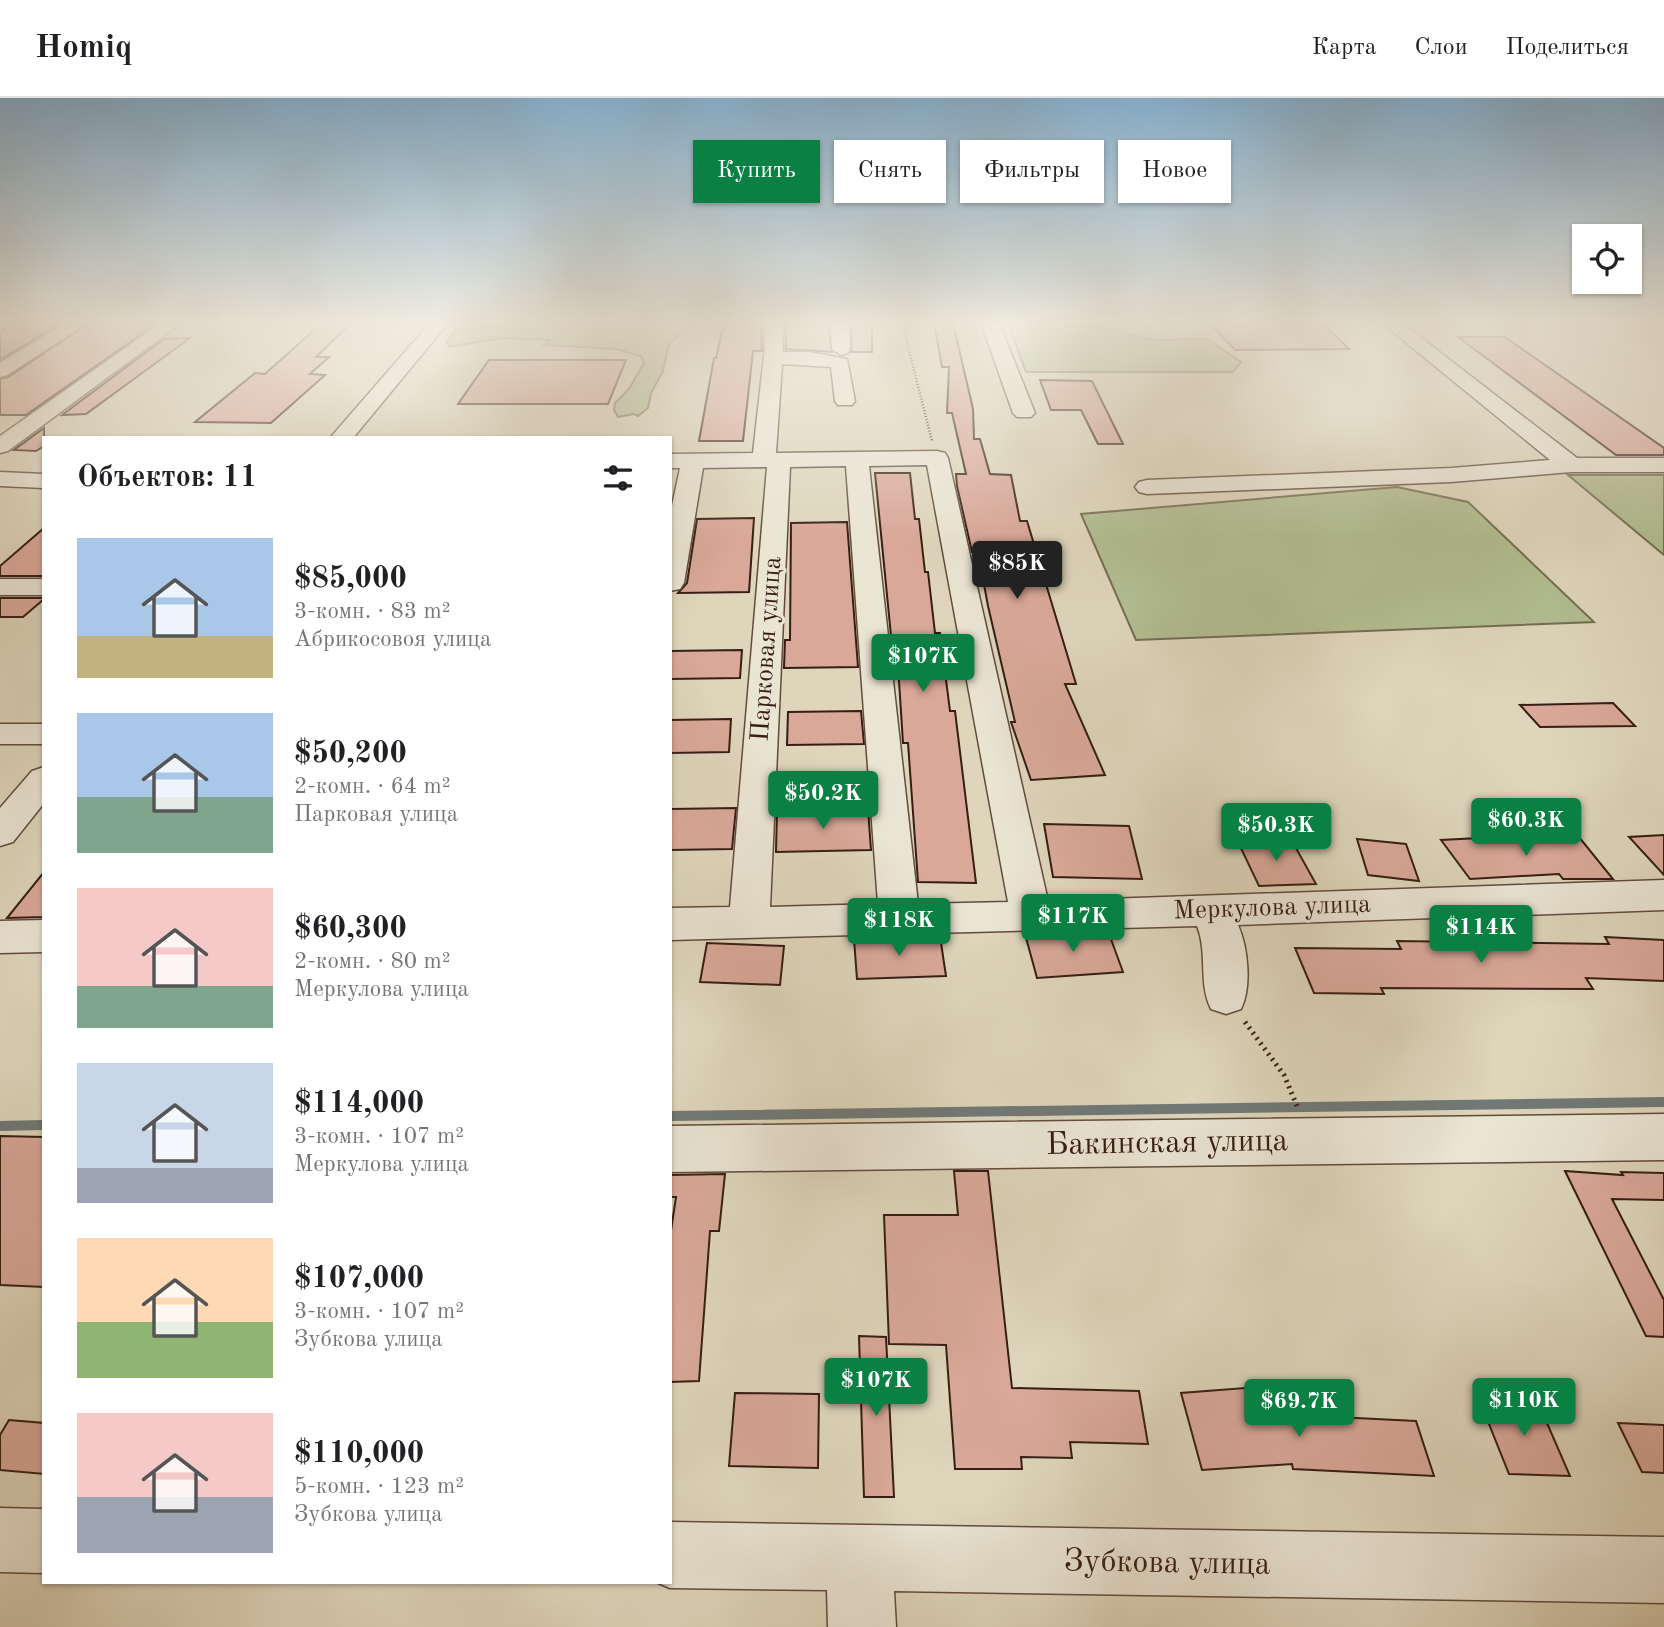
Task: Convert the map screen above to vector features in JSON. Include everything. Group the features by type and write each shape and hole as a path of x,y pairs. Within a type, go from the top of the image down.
{"street":[{"path":"0,446 73,394"},
{"path":"343,436 378,394"},
{"name":"Парковая улица","path":"749,922 773,394"},
{"path":"844,394 845,401"},
{"path":"1017,394 1024,413"},
{"path":"1482,394 1571,464"},
{"path":"672,563 682,461 937,457 1031,916"},
{"path":"856,458 899,919"},
{"path":"1147,487 1451,475 1571,464 1664,465"},
{"path":"0,479 42,481"},
{"path":"0,587 42,587"},
{"path":"0,734 42,734"},
{"path":"0,833 42,781"},
{"name":"Меркулова улица","path":"672,924 1031,916 1664,895"},
{"path":"1212,910 1222,936 1226,996"},
{"path":"0,937 42,936"},
{"name":"Бакинская улица","path":"672,1149 1664,1137"},
{"path":"0,1540 42,1541"},
{"name":"Зубкова улица","path":"672,1555 859,1560 1664,1570"},
{"path":"859,1560 862,1627"}],"path":[{"path":"921,394 937,457"},
{"path":"1226,996 1284,1074"}],"green space":[{"path":"624,394 651,394 648,408 638,416 634,414 618,417 614,410 615,403"},
{"path":"1568,475 1664,475 1664,555"},
{"path":"1397,487 1468,502 1594,622 1136,640 1081,514"}],"building":[{"path":"0,394 55,394 26,415 0,415"},
{"path":"90,394 113,394 86,414 62,415"},
{"path":"229,394 303,394 271,423 195,422"},
{"path":"465,394 612,394 608,404 458,404"},
{"path":"707,394 748,394 743,441 699,441"},
{"path":"948,394 970,394 974,439 980,439 990,474 1011,475 1020,521 1027,521 1076,684 1065,684 1105,775 1031,780 1011,722 1015,722 978,552 972,552 956,474 966,474 952,413 947,413"},
{"path":"1045,394 1099,394 1123,444 1098,444 1081,410 1051,410"},
{"path":"1535,394 1587,394 1664,448 1664,455 1616,455"},
{"path":"44,428 42,447 36,451 14,450"},
{"path":"875,473 910,473 915,519 919,519 925,572 928,572 935,633 940,633 950,711 955,711 976,883 918,882 908,743 903,743 898,666 894,666"},
{"path":"754,518 749,592 678,593 687,583 697,519"},
{"path":"847,522 858,667 784,668 785,640 790,640 791,523"},
{"path":"42,530 42,576 0,576 0,566"},
{"path":"0,598 42,598 23,617 0,617"},
{"path":"742,650 740,678 672,679 672,651"},
{"path":"1613,703 1635,726 1540,727 1520,705"},
{"path":"861,711 864,744 787,745 788,712"},
{"path":"731,719 729,752 672,753 672,720"},
{"path":"736,808 732,849 672,850 672,809"},
{"path":"868,809 871,850 776,852 777,811"},
{"path":"1044,824 1129,826 1142,879 1053,877"},
{"path":"1664,835 1664,875 1629,837"},
{"path":"1579,837 1613,879 1563,879 1559,874 1470,879 1441,840"},
{"path":"1357,839 1406,844 1419,881 1368,875"},
{"path":"1292,841 1316,884 1259,886 1238,842"},
{"path":"42,874 42,917 7,918"},
{"path":"1108,931 1123,972 1037,978 1025,934"},
{"path":"940,936 946,976 857,979 854,939"},
{"path":"1605,937 1664,940 1664,981 1586,978 1593,989 1381,988 1384,994 1314,993 1295,948 1401,949 1397,941 1609,944"},
{"path":"707,943 784,946 780,985 700,982"},
{"path":"0,1136 42,1137 42,1287 0,1285"},
{"path":"954,1171 988,1171 1012,1388 1139,1391 1148,1444 1070,1442 1072,1458 1021,1457 1022,1469 955,1469 946,1345 889,1344 884,1215 958,1215"},
{"path":"1565,1171 1623,1175 1621,1172 1664,1173 1664,1200 1612,1199 1664,1300 1664,1337 1646,1336"},
{"path":"725,1174 719,1231 710,1231 699,1381 672,1382 672,1224 676,1197 672,1197 672,1175"},
{"path":"859,1336 886,1337 894,1497 864,1497"},
{"path":"1245,1388 1253,1413 1416,1421 1434,1476 1293,1469 1292,1464 1202,1470 1181,1393"},
{"path":"735,1393 819,1394 818,1468 729,1466"},
{"path":"1479,1399 1537,1400 1570,1476 1509,1474"},
{"path":"9,1420 42,1423 42,1474 0,1470 0,1435"},
{"path":"1618,1423 1664,1425 1664,1473 1642,1472"}],"waterway":[{"path":"672,1116 1664,1102"},
{"path":"0,1126 42,1125"}]}
